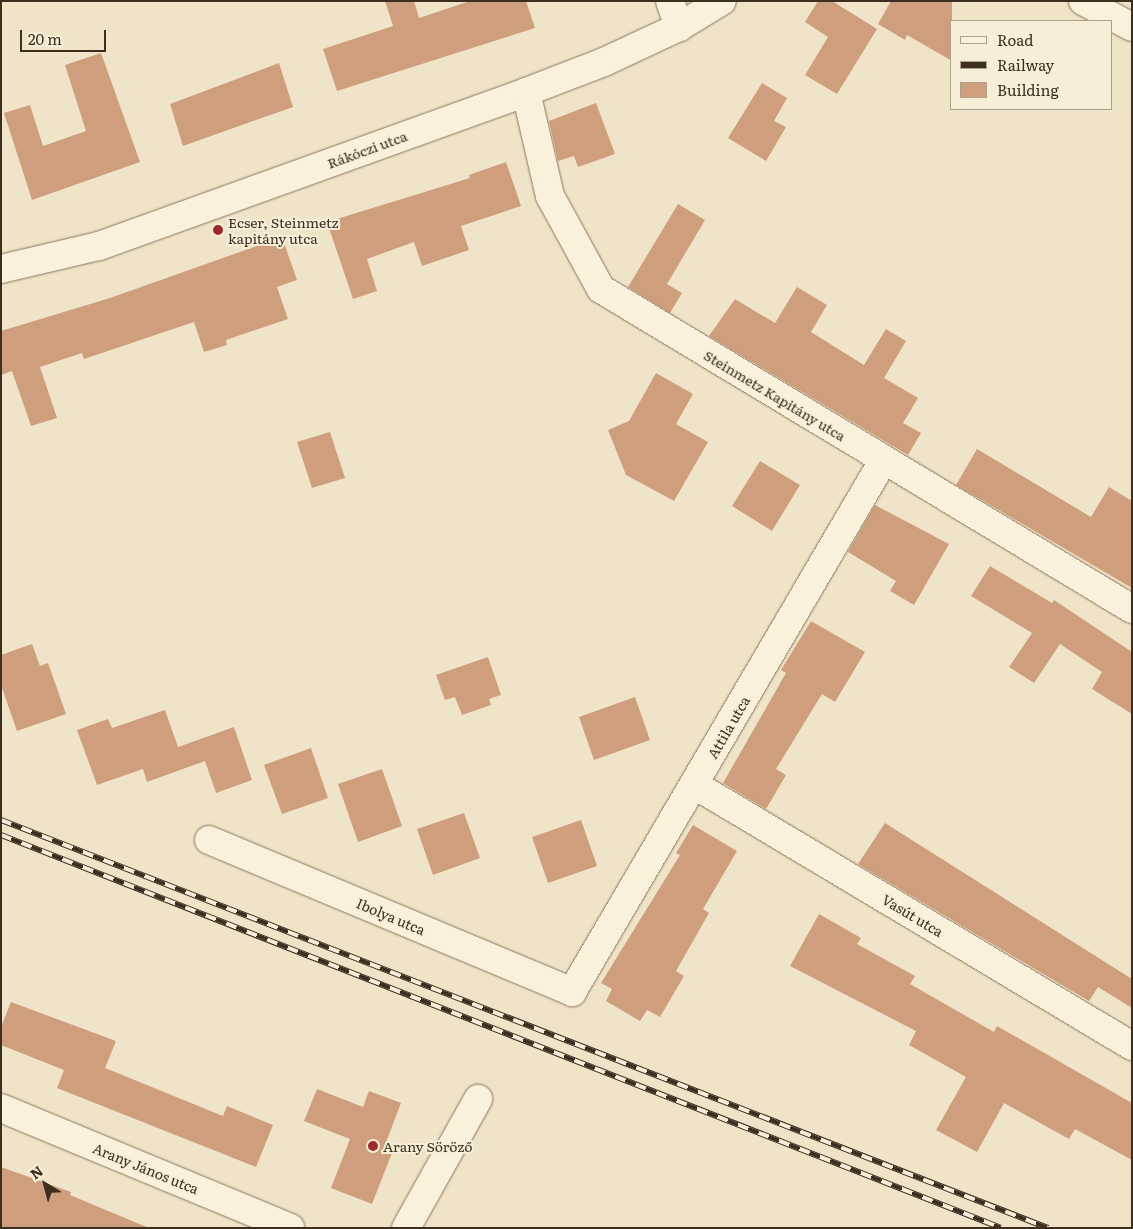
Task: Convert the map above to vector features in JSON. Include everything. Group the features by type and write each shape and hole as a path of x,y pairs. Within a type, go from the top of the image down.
{"street":[{"path":"670,1 679,27"},
{"name":"Rákóczi utca","path":"1,270 118,240 526,92 604,62 679,27 722,1"},
{"path":"1083,1 1132,27"},
{"name":"Steinmetz Kapitány utca","path":"526,92 550,196 601,289 883,461 1132,609"},
{"name":"Attila utca","path":"572,992 695,785 883,461"},
{"name":"Vasút utca","path":"695,785 1132,1046"},
{"name":"Ibolya utca","path":"209,840 572,992"},
{"path":"406,1228 478,1100"},
{"name":"Arany János utca","path":"1,1108 290,1228"}],"building":[{"path":"385,1 414,1 419,18 470,1 526,1 535,28 337,91 323,49 393,26"},
{"path":"818,1 832,1 877,29 837,94 805,75 828,37 805,22"},
{"path":"891,1 952,1 950,60 907,35 905,40 878,24"},
{"path":"101,53 140,162 32,200 4,113 30,105 43,146 86,131 65,65"},
{"path":"279,63 293,107 183,146 170,104"},
{"path":"762,83 787,98 774,121 786,127 766,161 728,138"},
{"path":"596,103 615,154 578,167 574,156 558,161 549,121"},
{"path":"506,162 521,206 461,226 469,250 422,266 414,242 367,259 377,291 353,299 327,222 470,178 469,175"},
{"path":"678,204 705,220 667,284 682,293 670,313 628,287"},
{"path":"282,237 297,280 277,287 288,319 226,340 227,345 204,352 194,322 84,359 82,353 40,367 57,418 31,426 12,371 1,375 1,331 110,298"},
{"path":"797,287 827,305 811,332 864,365 886,329 906,341 884,378 918,398 903,423 921,433 908,455 709,336 735,299 775,323"},
{"path":"656,373 693,394 676,424 708,442 674,501 626,475 608,430 629,421"},
{"path":"330,432 345,478 312,488 297,442"},
{"path":"977,449 1091,517 1109,487 1132,501 1132,588 956,485"},
{"path":"760,461 800,485 772,531 732,506"},
{"path":"875,505 949,544 914,605 890,591 896,581 848,552"},
{"path":"990,566 1052,603 1054,600 1132,652 1132,714 1092,689 1102,672 1060,644 1034,683 1009,667 1032,633 971,596"},
{"path":"811,621 865,652 835,702 822,694 776,769 786,775 766,809 723,783 786,673 781,670"},
{"path":"32,644 40,666 48,663 66,714 17,731 1,685 1,655"},
{"path":"488,657 501,695 489,699 491,705 462,715 455,697 445,700 436,675"},
{"path":"635,697 650,740 594,760 579,717"},
{"path":"165,710 178,747 234,727 252,780 216,793 205,761 147,782 143,769 97,785 77,730 108,719 112,728"},
{"path":"311,748 328,798 282,814 264,765"},
{"path":"382,769 402,826 358,842 338,784"},
{"path":"464,813 480,858 433,875 417,829"},
{"path":"581,820 597,866 548,883 532,837"},
{"path":"885,823 1132,979 1132,1008 1098,987 1089,1001 858,864"},
{"path":"693,825 737,851 703,909 709,913 676,971 684,976 660,1017 647,1010 640,1021 606,1001 612,989 601,983 680,855 676,853"},
{"path":"819,914 861,938 857,944 915,976 910,984 994,1032 997,1026 1132,1103 1132,1160 1075,1129 1069,1139 1004,1103 977,1152 936,1130 966,1077 909,1045 916,1031 790,966"},
{"path":"11,1002 116,1041 105,1068 223,1116 227,1106 273,1125 256,1167 57,1088 64,1070 1,1045 1,1027"},
{"path":"317,1089 363,1107 369,1091 401,1103 383,1150 392,1153 372,1204 331,1188 350,1139 304,1121"},
{"path":"1,1167 71,1192 70,1195 149,1228 1,1228"}],"railway":[{"path":"1,820 1048,1228"},
{"path":"1,835 1001,1228"}],"place":[{"name":"Ecser, Steinmetz kapitány utca","path":"218,230"},
{"name":"Arany Söröző","path":"373,1146"}]}
